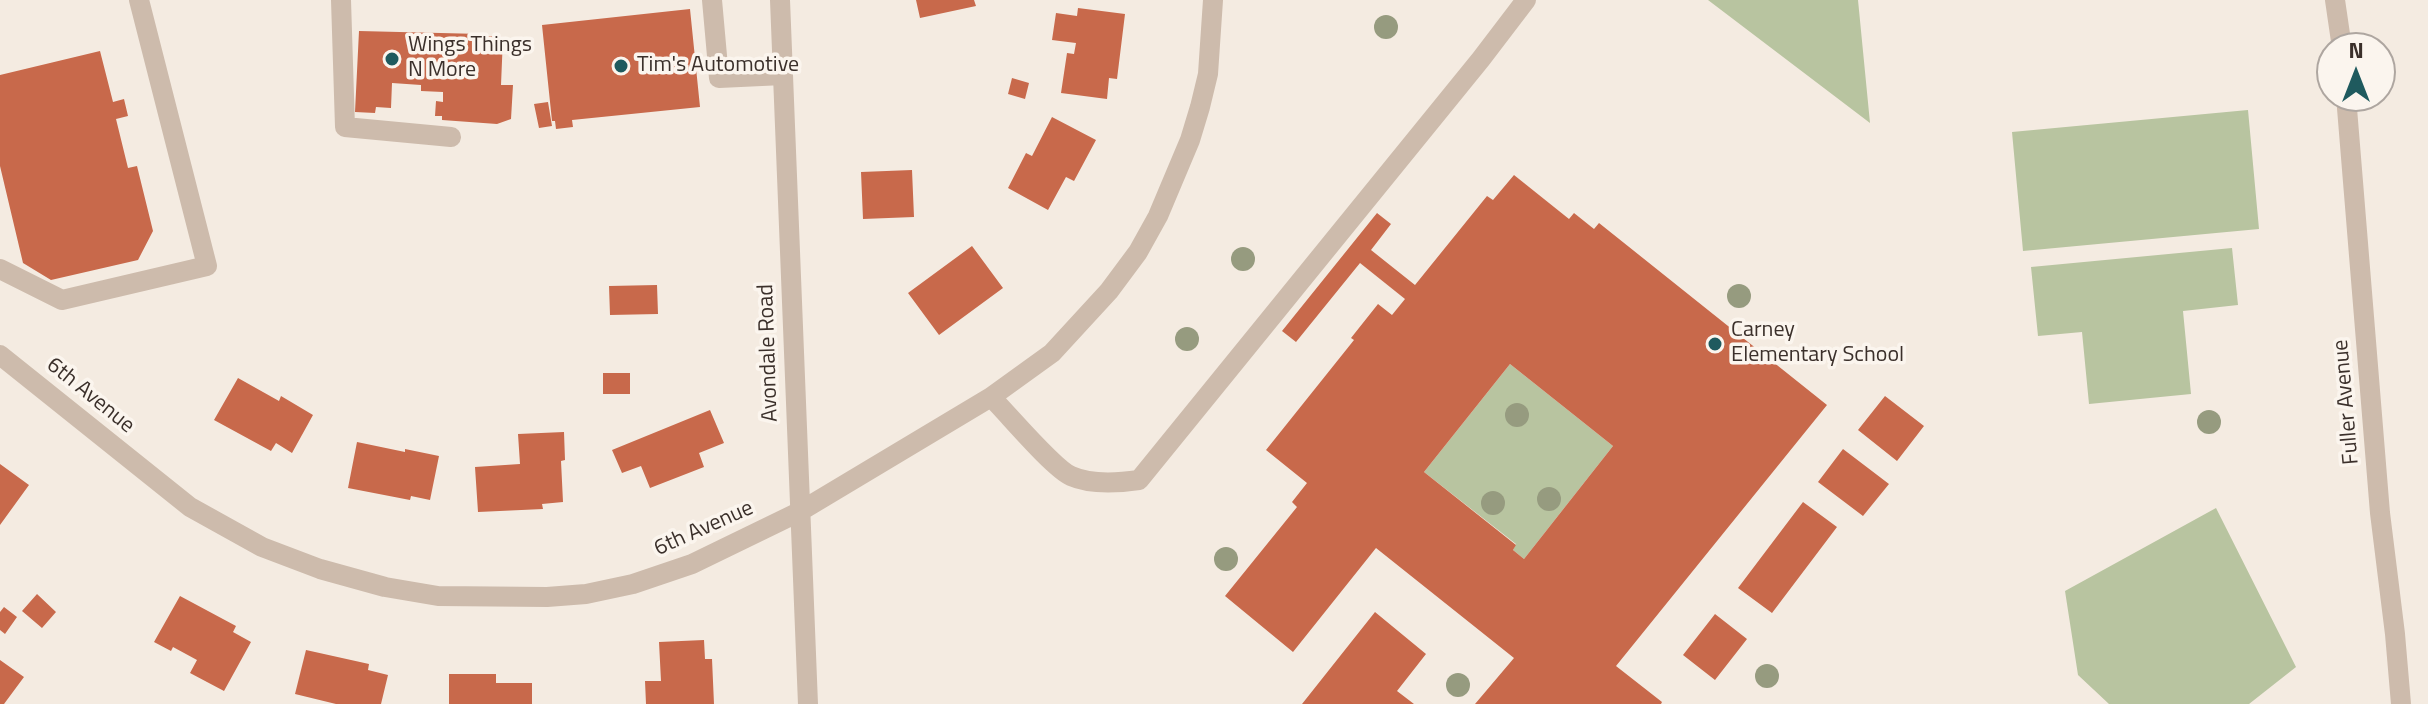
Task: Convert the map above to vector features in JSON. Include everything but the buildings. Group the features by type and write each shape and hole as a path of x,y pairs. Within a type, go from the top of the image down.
{"street":[{"path":"0,269 62,300 207,266 139,0"},
{"path":"341,0 345,127 451,137"},
{"path":"712,0 719,78 783,75"},
{"name":"Avondale Road","path":"780,0 808,704"},
{"name":"6th Avenue","path":"0,355 190,507 262,547 320,569 385,587 438,596 547,597 586,594 633,584 692,564 799,512 991,397 1052,353 1109,291 1138,252 1158,216 1190,140 1203,96 1208,74 1213,0"},
{"path":"991,397 1070,476 1098,482 1139,480 1526,0"},
{"path":"2335,0 2340,32"},
{"name":"Fuller Avenue","path":"2347,112 2379,502 2401,704"}],"green space":[{"path":"1708,0 1858,0 1870,123"},
{"path":"2248,110 2259,229 2023,251 2012,132"},
{"path":"2232,248 2238,305 2183,311 2191,394 2089,404 2082,332 2038,336 2031,267"},
{"path":"1510,364 1613,446 1524,559 1513,550 1516,544 1424,472"},
{"path":"2216,508 2296,667 2249,704 2109,704 2078,675 2065,591"}],"place":[{"name":"Wings Things N More","path":"392,59"},
{"name":"Tim's Automotive","path":"621,66"},
{"name":"Carney Elementary School","path":"1715,344"}]}
